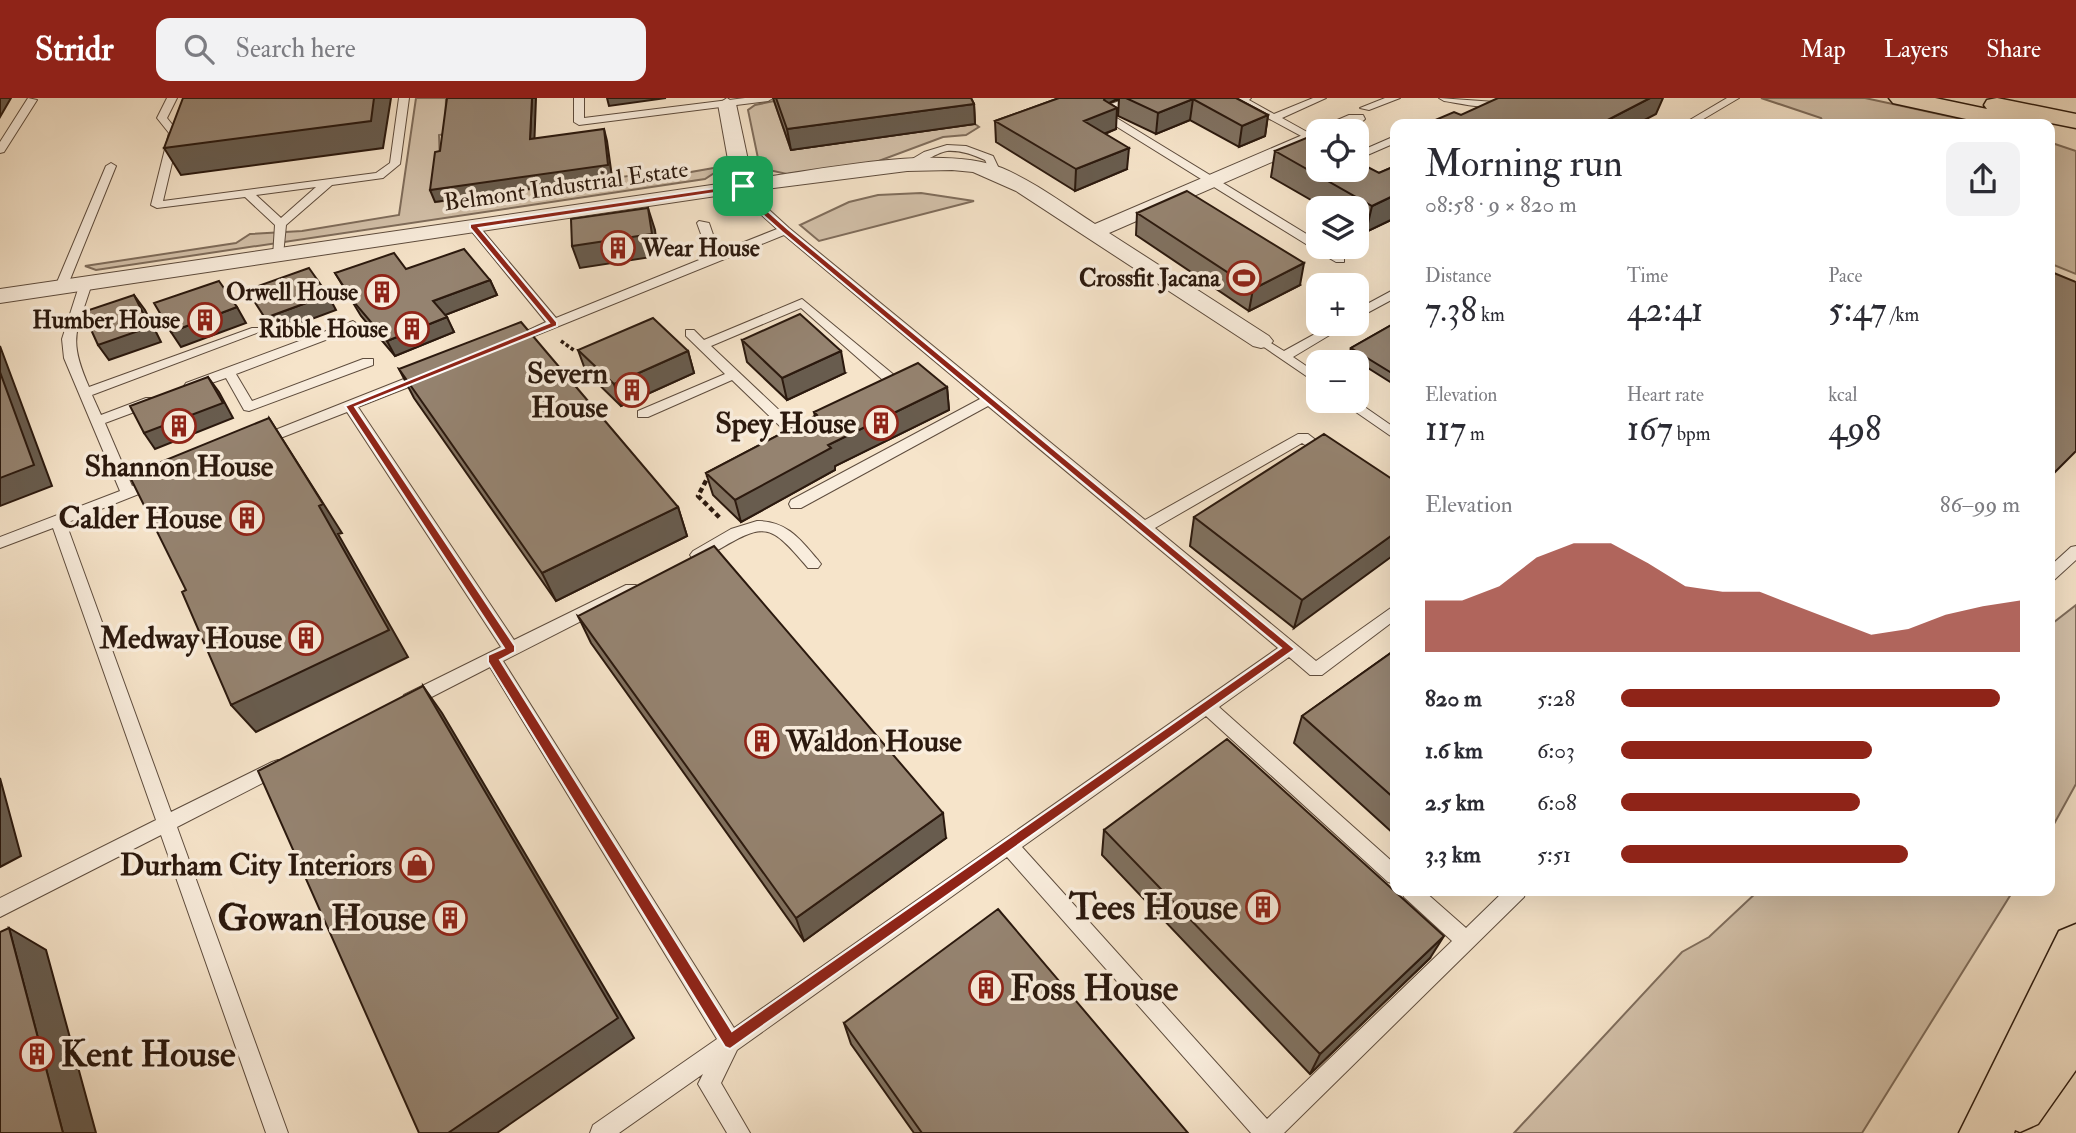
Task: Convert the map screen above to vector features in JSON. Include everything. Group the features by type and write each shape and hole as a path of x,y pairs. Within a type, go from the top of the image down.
{"highway":[{"path":"1901,98 2000,119"},
{"path":"1964,98 2076,121"},
{"path":"2055,134 2076,140"},
{"path":"1986,1133 2076,947"},
{"path":"2000,1133 2076,1027"}],"street":[{"path":"727,104 743,186"},
{"path":"1352,119 1361,114"},
{"path":"1094,232 1306,142"},
{"name":"Belmont Industrial Estate","path":"0,296 743,186 906,166 952,164 975,166 996,173 1094,232 1261,341"}],"lane":[{"path":"172,98 162,118 174,133 157,205 379,176 395,164 404,98"},
{"path":"579,98 579,122 768,98"},
{"path":"1139,98 1114,106 1110,118 1306,239"},
{"path":"1246,98 1241,100 1306,132"},
{"path":"1274,118 1321,98"},
{"path":"1357,98 1361,114 1395,98"},
{"path":"1444,98 1491,106 1515,103 1525,98"},
{"path":"1697,119 1734,98"},
{"path":"0,150 32,100"},
{"path":"1369,151 1390,141"},
{"path":"61,287 111,166"},
{"path":"277,255 281,224 328,183"},
{"path":"743,186 749,198 930,358 988,400 1316,670 1390,615"},
{"path":"247,193 281,224"},
{"path":"703,223 716,259"},
{"path":"473,226 554,324"},
{"path":"506,343 785,230"},
{"path":"86,283 68,339 70,358 128,494"},
{"path":"1369,308 1390,296"},
{"path":"703,345 802,303 889,378"},
{"path":"97,421 353,325"},
{"path":"85,393 256,331"},
{"path":"690,333 792,430"},
{"path":"1285,356 1321,336"},
{"path":"1261,341 1306,371"},
{"path":"229,372 249,407 368,362"},
{"path":"251,445 432,373"},
{"path":"643,414 733,375"},
{"path":"796,503 988,400"},
{"path":"350,406 511,649"},
{"path":"1364,413 1390,431"},
{"path":"1143,528 1303,437 1343,465"},
{"path":"0,543 165,479"},
{"path":"58,520 277,1133"},
{"path":"688,560 735,533 757,526 779,529 813,564"},
{"path":"2055,570 2076,551"},
{"path":"396,707 641,584"},
{"path":"601,1133 1289,649"},
{"path":"493,659 730,1041"},
{"path":"1207,707 1390,872"},
{"path":"0,908 287,762"},
{"path":"1009,846 1267,1133 1512,896"},
{"path":"1416,896 1466,941"},
{"path":"730,1041 709,1084 739,1133"}],"path":[{"path":"710,472 698,496 735,533"}],"shaded area":[{"path":"416,98 446,98 445,134 439,135 440,163 436,202 643,174 645,180 725,166 705,179 96,270 85,266 236,243 250,234 302,231 399,215"},
{"path":"1761,98 1865,98 1962,119 1822,119"},
{"path":"774,101 791,150 975,124 979,127 966,135 943,137 876,162 787,174 760,168 748,110 755,105"},
{"path":"2055,144 2076,151 2076,274 2055,265"},
{"path":"921,193 974,201 819,241 800,225 849,202 878,195"},
{"path":"2076,605 2076,784 2055,822 2055,621"},
{"path":"1753,896 2010,896 1862,1133 1514,1133 1682,952 1709,937"}],"building":[{"path":"183,98 374,98 371,121 164,148"},
{"path":"447,98 532,98 530,139 604,129 608,165 430,190 435,152 440,151"},
{"path":"776,98 971,98 974,104 787,129"},
{"path":"1059,98 1105,98 1104,100 1117,108 1084,121 1129,148 1076,169 995,121"},
{"path":"1126,98 1236,98 1268,115 1242,126 1193,99 1158,113"},
{"path":"1498,98 1650,98 1610,119 1438,119 1454,112 1461,115"},
{"path":"1306,138 1306,169 1275,151"},
{"path":"1369,168 1379,173 1390,168 1390,197 1372,206 1369,204 1369,196 1354,196 1330,182 1369,182"},
{"path":"1187,191 1304,263 1253,289 1137,213"},
{"path":"648,208 652,234 572,246 571,219"},
{"path":"464,249 490,280 433,301 447,317 387,341 353,301 335,273 394,253 406,269"},
{"path":"309,268 328,295 265,318 247,290"},
{"path":"2055,273 2076,282 2076,451 2055,472"},
{"path":"219,281 237,307 171,332 154,303"},
{"path":"134,295 150,327 98,345 83,312"},
{"path":"800,314 841,351 782,378 742,340"},
{"path":"653,318 688,351 614,384 578,350"},
{"path":"521,322 678,507 542,573 399,369"},
{"path":"1390,326 1390,372 1369,359 1369,350 1351,348"},
{"path":"918,363 947,387 828,445 831,448 735,500 706,473 817,415 814,412"},
{"path":"0,372 34,465 0,478"},
{"path":"208,377 223,403 144,433 130,406"},
{"path":"269,418 323,504 319,506 389,630 231,705 182,592 186,590 129,475"},
{"path":"1324,434 1390,478 1390,537 1302,600 1194,517"},
{"name":"Waldon House","path":"714,546 943,813 796,918 578,616"},
{"path":"1390,654 1390,795 1302,716"},
{"name":"Gowan House","path":"423,686 618,1018 448,1133 419,1133 258,771"},
{"name":"Tees House","path":"1227,739 1390,887 1390,896 1400,896 1444,936 1320,1054 1104,830"},
{"name":"Foss House","path":"998,909 1188,1133 922,1133 844,1023"},
{"path":"9,928 63,1133 0,1133 0,932"}],"place":[{"name":"Wear House","path":"618,248"},
{"name":"Crossfit Jacana","path":"1244,278"},
{"name":"Orwell House","path":"382,292"},
{"name":"Humber House","path":"205,320"},
{"name":"Ribble House","path":"412,329"},
{"name":"Severn House","path":"632,390"},
{"name":"Spey House","path":"881,423"},
{"name":"Shannon House","path":"179,426"},
{"name":"Calder House","path":"247,518"},
{"name":"Medway House","path":"306,638"},
{"name":"Waldon House","path":"762,741"},
{"name":"Durham City Interiors","path":"417,865"},
{"name":"Tees House","path":"1263,907"},
{"name":"Gowan House","path":"450,918"},
{"name":"Foss House","path":"986,988"},
{"name":"Kent House","path":"37,1054"}],"route":[{"path":"743,186 749,198 785,230 1289,649 815,984 730,1041 493,659 511,649 350,406 554,324 473,226 743,186"}]}
